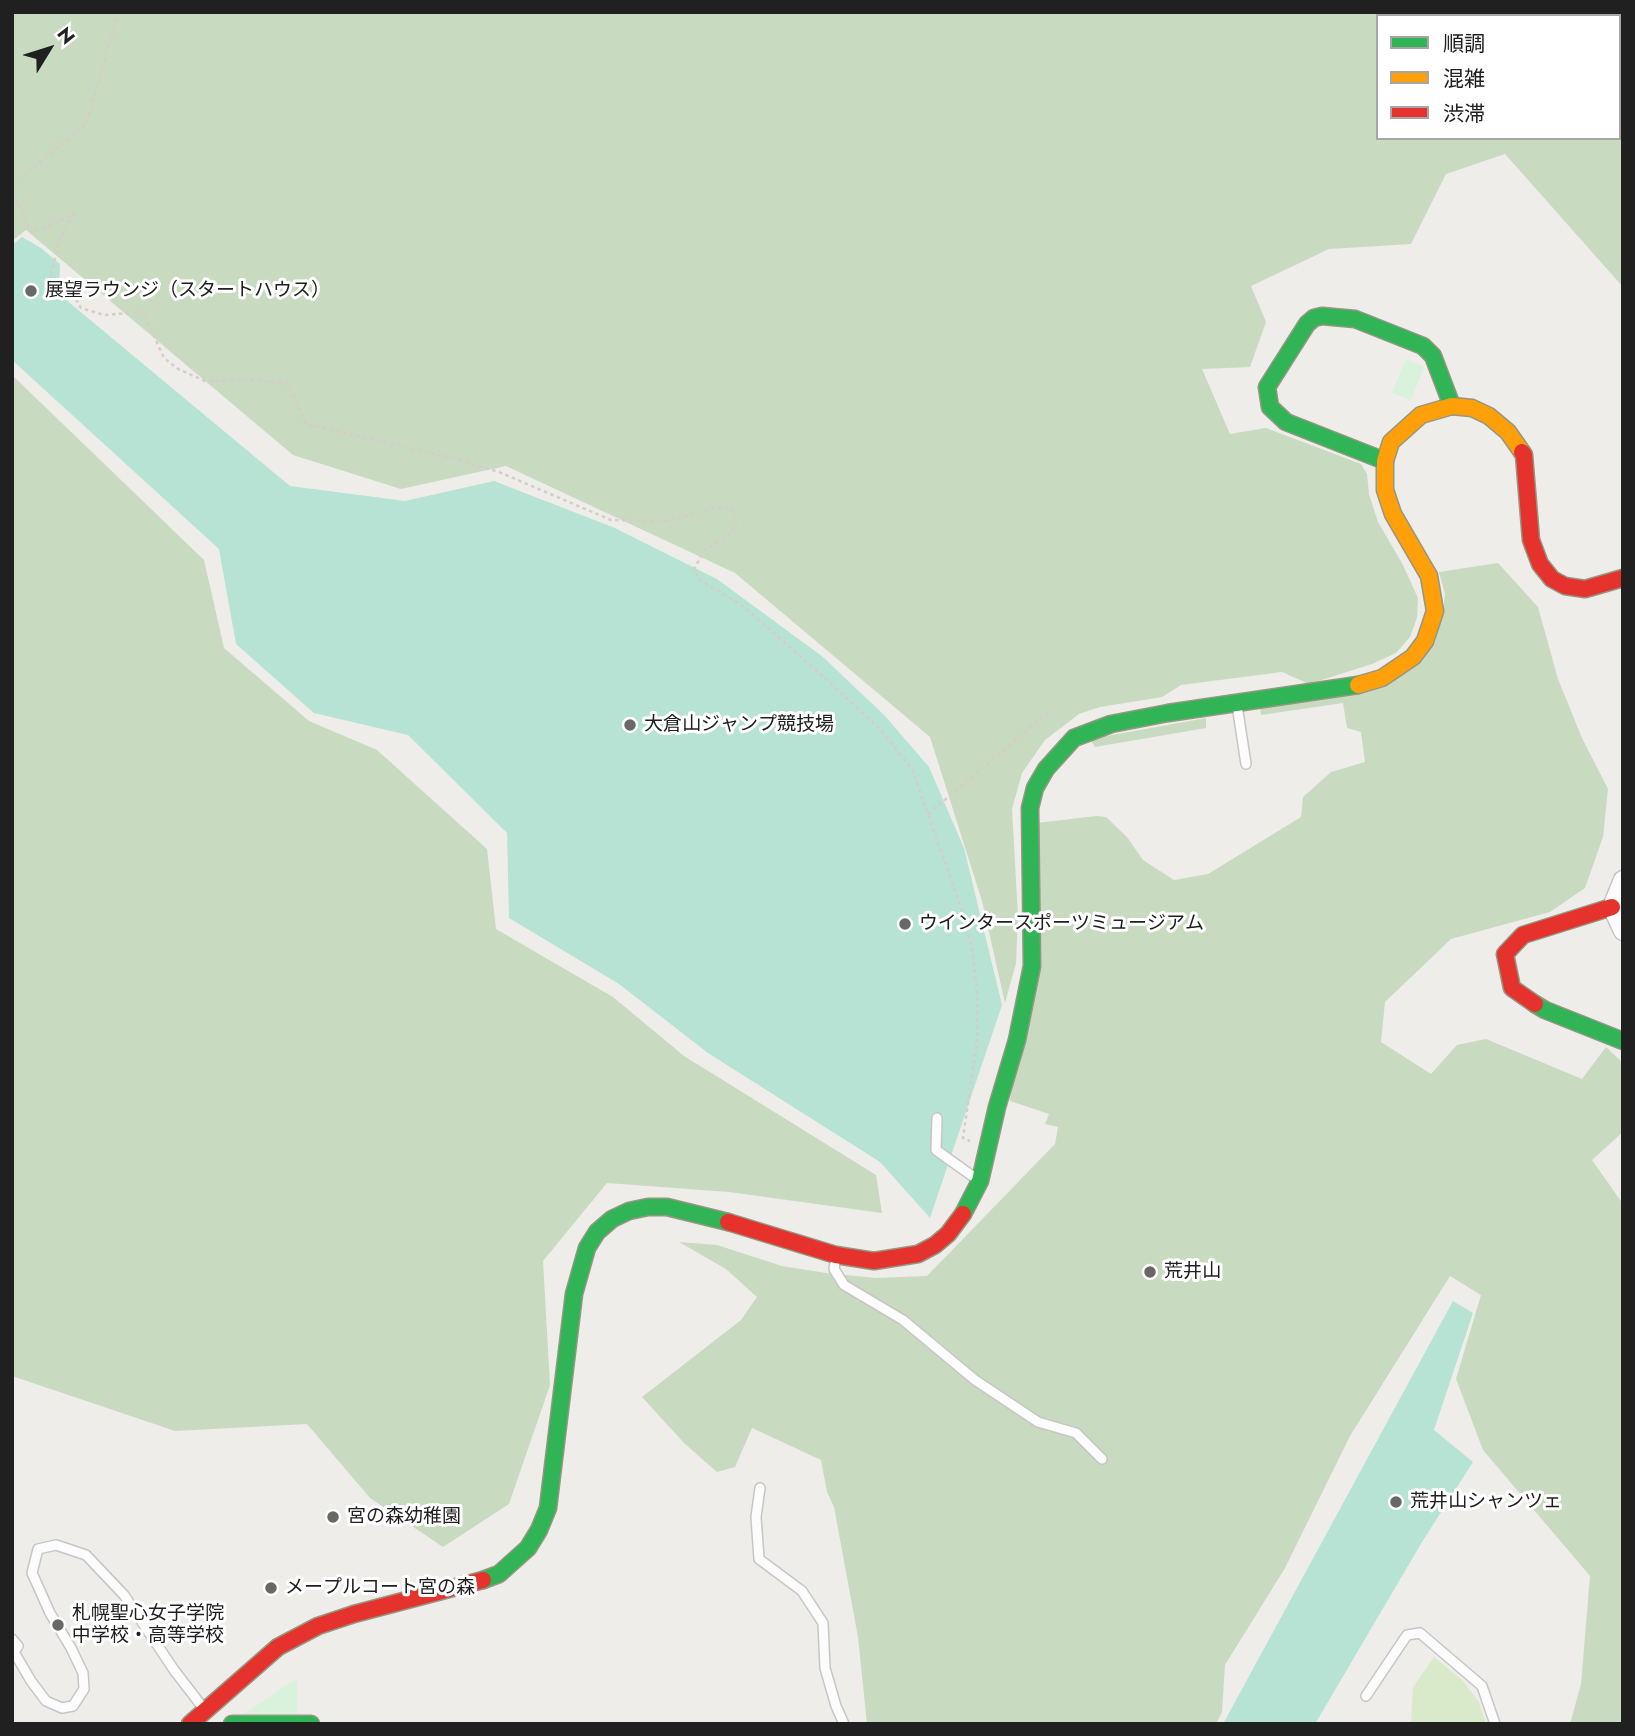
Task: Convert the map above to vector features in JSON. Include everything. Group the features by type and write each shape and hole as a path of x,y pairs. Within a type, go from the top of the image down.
{"street":[{"path":"1385,461 1286,422 1270,407 1267,387 1307,324 1314,318 1322,316 1355,319 1423,346 1433,356 1452,406"},
{"path":"190,1724 278,1647 308,1631 354,1614 466,1586 499,1574 528,1548 548,1508 573,1294 587,1248 597,1232 612,1219 639,1209 667,1208 718,1220 836,1255 874,1261 894,1259 927,1249 948,1234 961,1218 979,1181 1017,1040 1032,966 1030,808 1035,788 1046,769 1074,738 1093,730 1168,713 1354,686 1382,678 1413,657 1425,641 1435,611 1429,576 1393,514 1385,490 1385,461 1391,442 1405,427 1421,415 1452,406 1472,408 1489,416 1508,432 1524,455 1531,540 1540,564 1552,579 1565,586 1585,589 1623,578"},
{"path":"1623,880 1612,907 1623,931"},
{"path":"1612,907 1523,935 1505,954 1512,988 1545,1010 1623,1041"},
{"path":"232,1724 311,1724"}],"lane":[{"path":"1237,703 1246,764"},
{"path":"937,1118 936,1150 979,1181"},
{"path":"836,1255 834,1269 844,1285 902,1320 975,1380 1038,1422 1076,1433 1102,1459"},
{"path":"760,1488 756,1517 759,1559 802,1591 824,1623 825,1668 844,1724"},
{"path":"12,1639 18,1646 14,1652 31,1682 46,1701 62,1708 73,1706 84,1689 83,1673 50,1613 32,1573 38,1549 56,1545 86,1555 124,1595 174,1670 205,1710"},
{"path":"1366,1696 1406,1635 1420,1633 1482,1686 1495,1724"}],"path":[{"path":"12,185 87,123 118,12"},
{"path":"12,192 32,233 74,214 60,238 50,278 68,286 82,308 104,314 142,312 164,358 178,369 205,381 253,380 288,384 306,424 448,457 499,472 611,520 669,521 713,508 732,509 737,522 731,534 704,551 694,569 699,579 744,607 878,727 912,769 963,913 973,954 977,993 976,1041 963,1138 989,1149"},
{"path":"928,814 1049,712"}],"green space":[{"path":"12,12 1623,12 1623,287 1505,154 1446,174 1411,244 1329,249 1251,286 1266,322 1250,367 1202,369 1230,434 1266,428 1361,464 1367,474 1369,494 1378,522 1418,598 1417,618 1410,637 1396,653 1372,664 1309,684 1282,672 1181,685 1162,697 1100,707 1079,714 1045,740 1022,773 1012,809 1018,916 1016,963 1005,1003 982,901 930,737 735,573 506,466 401,489 293,455 26,230 12,241"},
{"name":"大倉山ジャンプ競技場","path":"22,237 60,264 59,294 290,486 405,501 494,481 615,528 717,579 823,657 885,716 929,767 964,848 1002,1005 930,1218 880,1162 708,1053 619,984 509,918 507,833 408,735 314,713 236,644 219,549 12,360 12,245"},
{"path":"1406,359 1424,367 1411,400 1392,393"},
{"path":"12,375 204,560 224,648 309,721 377,750 487,849 496,929 613,997 684,1056 876,1175 882,1213 729,1192 607,1183 543,1261 550,1385 509,1504 443,1547 370,1498 307,1424 175,1431 12,1376"},
{"path":"1498,563 1538,607 1558,679 1582,738 1608,789 1603,837 1585,888 1550,912 1451,939 1385,1002 1381,1042 1431,1074 1457,1045 1486,1039 1582,1079 1606,1047 1623,1063 1623,1132 1592,1160 1623,1204 1623,1724 1570,1724 1581,1684 1590,1576 1483,1450 1456,1379 1481,1295 1450,1276 1350,1436 1285,1568 1225,1665 1222,1712 1216,1724 867,1724 858,1637 834,1507 827,1492 821,1460 752,1428 735,1467 717,1472 684,1443 642,1397 741,1320 757,1297 726,1269 679,1242 717,1245 782,1266 826,1273 876,1278 927,1276 1055,1144 1058,1127 1045,1124 1049,1114 1010,1101 1037,823 1106,817 1127,837 1143,860 1174,880 1208,874 1301,817 1303,797 1331,772 1365,762 1361,732 1347,728 1343,703 1261,715 1260,707 1362,692 1442,620 1445,594 1439,572"},
{"path":"1206,718 1206,728 1095,747 1090,739"},
{"name":"荒井山シャンツェ","path":"1453,1301 1473,1313 1434,1430 1473,1462 1422,1542 1315,1724 1223,1724"},
{"path":"1434,1657 1462,1680 1479,1702 1486,1724 1411,1724 1413,1687"},
{"path":"297,1678 297,1717 244,1714"}],"traffic: fast":[{"path":"1385,461 1286,422 1270,407 1267,387 1307,324 1314,318 1322,316 1355,319 1423,346 1433,356 1452,406"},
{"path":"963,1214 980,1181 997,1107 1017,1040 1032,966 1030,808 1035,788 1046,769 1074,738 1111,724 1358,685"},
{"path":"1535,1004 1623,1041"},
{"path":"483,1580 499,1574 528,1548 548,1508 574,1294 587,1248 597,1232 612,1219 629,1211 648,1207 667,1207 728,1222"},
{"path":"232,1724 311,1724"}],"traffic: slow":[{"path":"1358,685 1382,678 1413,657 1425,641 1435,611 1429,576 1393,514 1385,490 1385,461 1391,442 1421,415 1452,406 1472,408 1489,416 1508,432 1522,452"}],"traffic: jam":[{"path":"1522,452 1531,540 1540,564 1552,579 1565,586 1585,589 1623,578"},
{"path":"1535,1004 1512,988 1505,954 1523,935 1612,907"},
{"path":"728,1222 836,1255 874,1261 918,1254 948,1234 963,1214"},
{"path":"190,1724 278,1647 318,1626 483,1580"}],"place":[{"name":"展望ラウンジ（スタートハウス）","path":"31,291"},
{"name":"大倉山ジャンプ競技場","path":"630,725"},
{"name":"ウインタースポーツミュージアム","path":"905,924"},
{"name":"荒井山","path":"1150,1272"},
{"name":"荒井山シャンツェ","path":"1396,1502"},
{"name":"宮の森幼稚園","path":"333,1517"},
{"name":"メープルコート宮の森","path":"271,1588"},
{"name":"札幌聖心女子学院 中学校・高等学校","path":"58,1625"}]}
